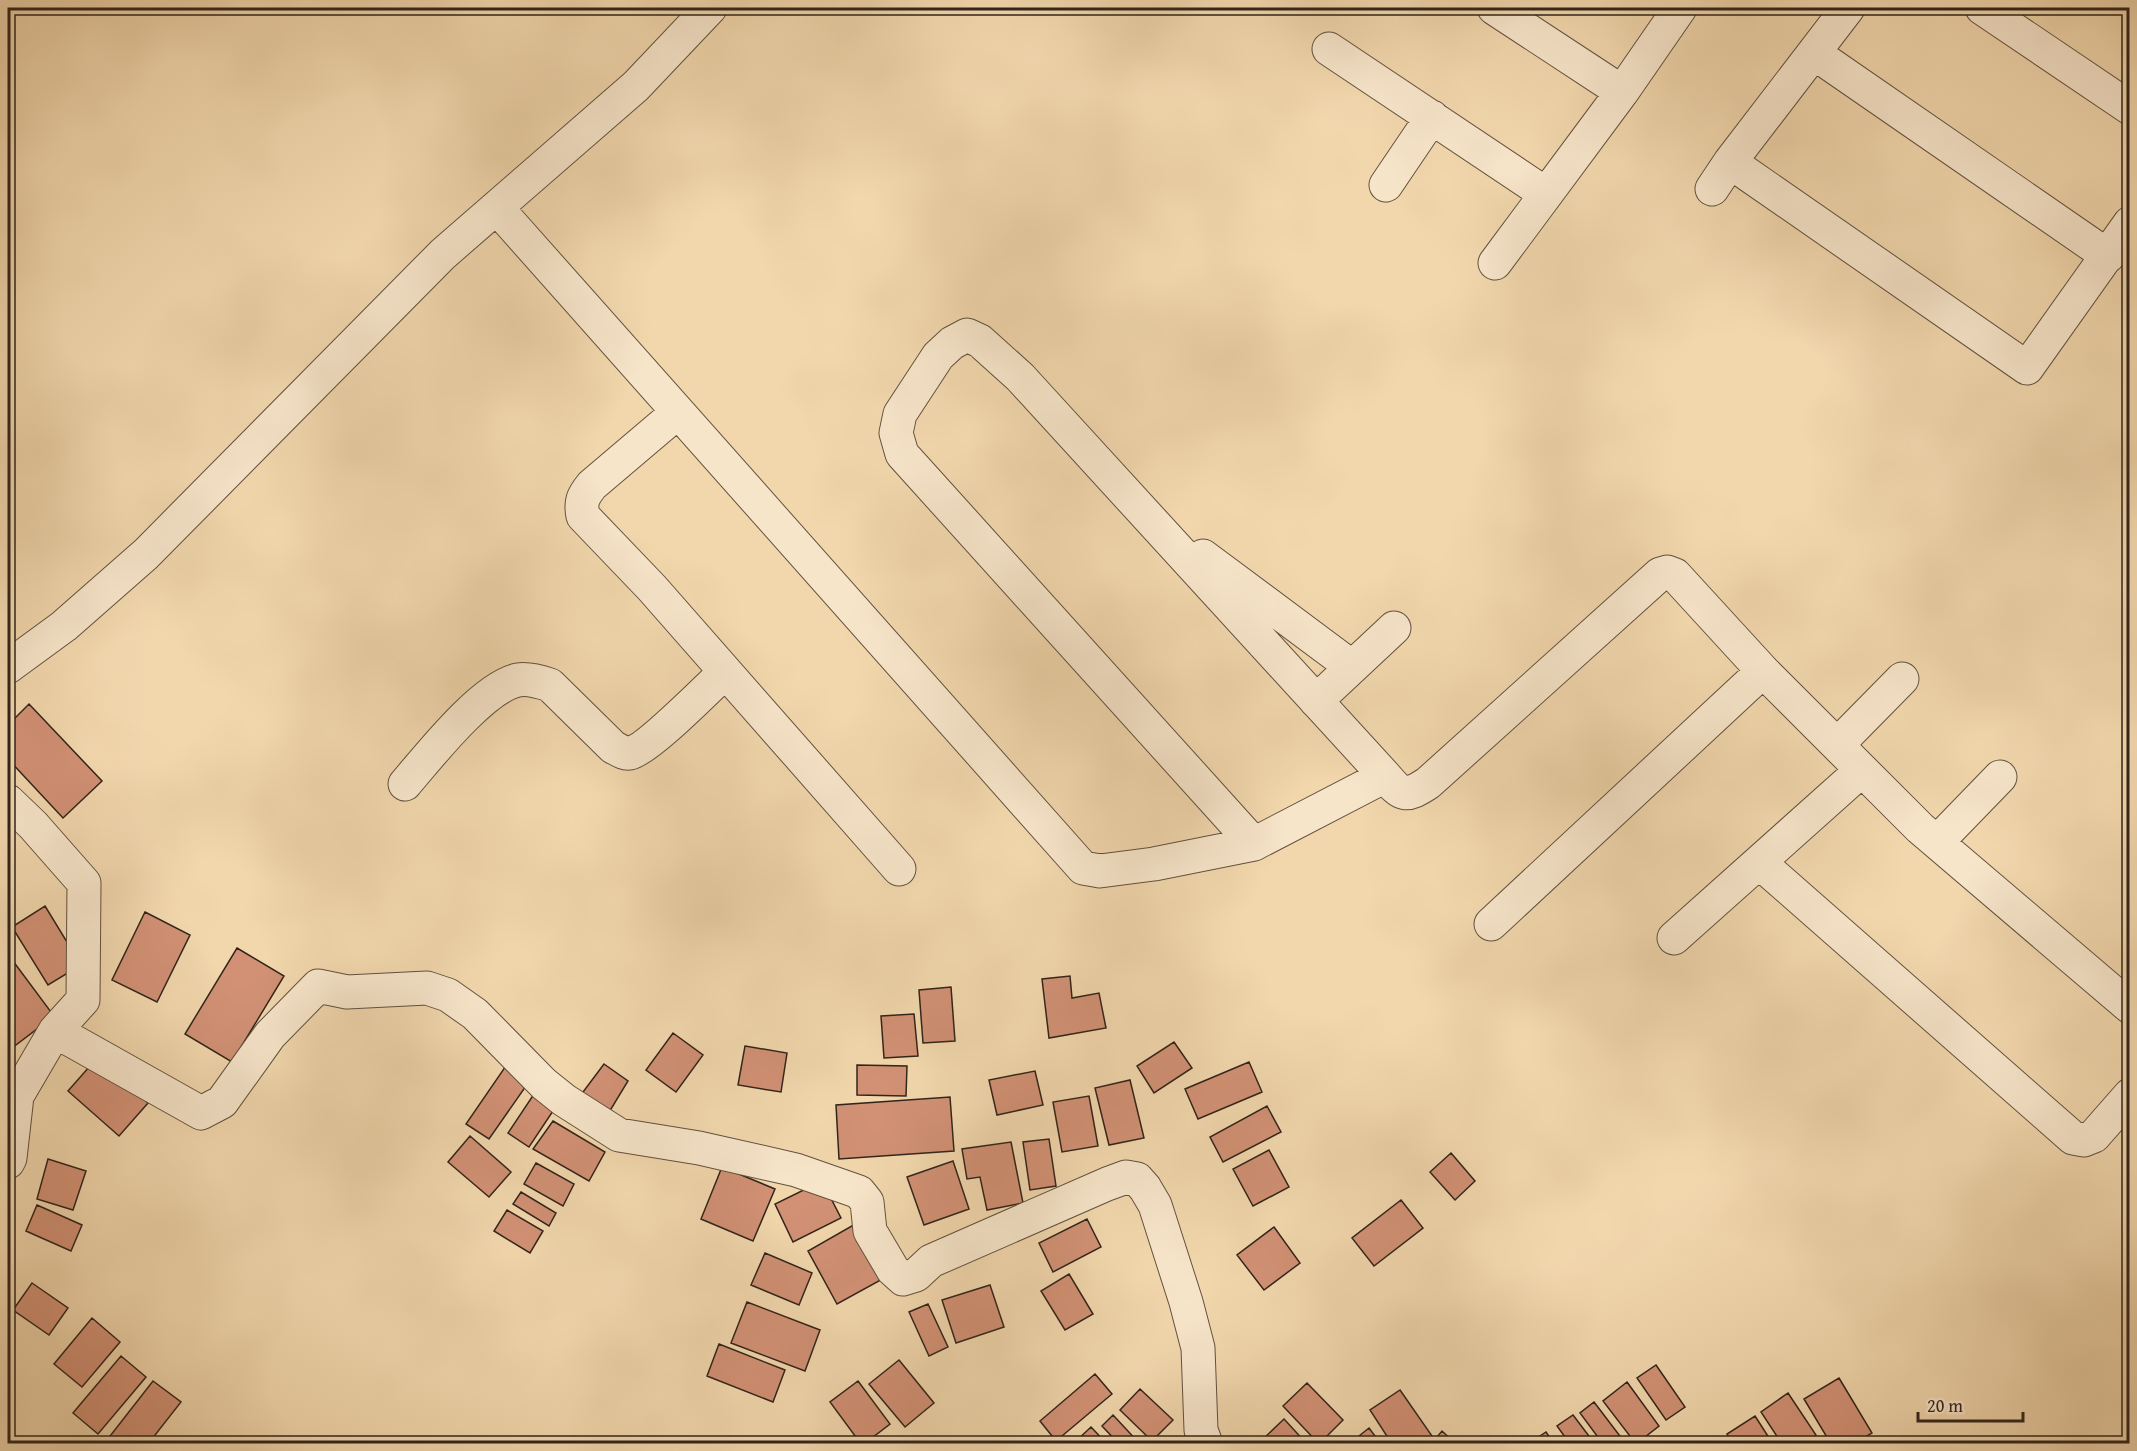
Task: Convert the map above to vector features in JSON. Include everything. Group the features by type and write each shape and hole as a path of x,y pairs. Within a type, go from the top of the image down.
{"street":[{"path":"8,667 64,626 146,554 435,263 636,86 710,8"},
{"path":"1494,8 1622,92"},
{"path":"1495,264 1622,92 1680,8"},
{"path":"1712,189 1730,162 1848,8"},
{"path":"1982,8 2130,108"},
{"path":"1329,49 1546,194"},
{"path":"1814,53 2108,256"},
{"path":"1386,185 1432,117"},
{"path":"1730,162 2027,368 2130,223"},
{"path":"497,208 1083,868 1100,871 1154,864 1254,844 1385,776"},
{"path":"1254,844 902,454 896,433 900,414 938,356 952,342 967,335 980,341 1020,377 1397,790 1404,794 1413,793 1428,783 1660,574 1667,572 1675,575 1763,671 1937,842 2130,1007"},
{"path":"678,412 592,485 583,496 581,507 583,516 652,588 899,869"},
{"path":"1139,508 1352,667"},
{"path":"1316,701 1394,628"},
{"path":"1491,924 1763,671"},
{"path":"405,784 473,707 518,680 550,685 613,747 624,753 632,753 649,742 725,672"},
{"path":"1837,745 1902,679"},
{"path":"1674,938 1863,771"},
{"path":"1937,842 2000,777"},
{"path":"8,801 33,825 84,883 83,1000 55,1031 17,1096 8,1162"},
{"path":"1760,863 2073,1138 2084,1140 2094,1136 2130,1095"},
{"path":"55,1031 201,1113 222,1102 270,1035 318,986 327,990 347,992 427,988 438,991 448,994 475,1014 544,1084 564,1100 619,1135 699,1148 796,1170 859,1192 867,1202 870,1231 893,1270 903,1279 916,1275 931,1261 1107,1184 1131,1177 1142,1183 1155,1205 1186,1302 1198,1348 1201,1430 1206,1443"}],"building":[{"path":"29,704 102,781 63,818 8,759 8,725"},
{"path":"45,906 81,965 48,985 12,927"},
{"path":"145,912 190,935 157,1002 112,980"},
{"path":"237,948 284,976 232,1062 185,1034"},
{"path":"13,961 54,1016 8,1051 8,965"},
{"path":"1070,976 1072,998 1099,993 1106,1028 1049,1038 1042,979"},
{"path":"951,987 955,1041 923,1043 919,990"},
{"path":"914,1014 918,1056 884,1058 881,1016"},
{"path":"673,1033 703,1055 676,1092 646,1070"},
{"path":"1174,1042 1192,1068 1154,1093 1137,1066"},
{"path":"745,1046 787,1053 781,1092 738,1085"},
{"path":"97,1058 148,1103 119,1136 68,1091"},
{"path":"510,1060 533,1076 489,1139 466,1124"},
{"path":"1249,1062 1262,1092 1198,1119 1185,1089"},
{"path":"604,1064 628,1081 608,1114 580,1096"},
{"path":"857,1065 907,1066 906,1096 857,1095"},
{"path":"1035,1071 1043,1105 997,1115 989,1080"},
{"path":"1130,1080 1144,1138 1109,1145 1095,1088"},
{"path":"538,1088 559,1102 529,1147 508,1133"},
{"path":"1089,1096 1098,1146 1062,1152 1053,1102"},
{"path":"950,1097 954,1151 839,1159 836,1105"},
{"path":"1267,1106 1281,1132 1223,1162 1210,1137"},
{"path":"553,1121 605,1152 589,1181 533,1149"},
{"path":"470,1136 511,1172 489,1197 448,1162"},
{"path":"1049,1139 1056,1186 1030,1190 1023,1142"},
{"path":"1011,1142 1023,1203 987,1210 980,1177 967,1179 962,1149"},
{"path":"1269,1150 1289,1187 1253,1206 1233,1169"},
{"path":"1451,1153 1475,1181 1455,1200 1430,1172"},
{"path":"48,1159 86,1171 73,1210 37,1199"},
{"path":"953,1161 969,1209 924,1225 907,1177"},
{"path":"536,1163 574,1184 563,1206 524,1184"},
{"path":"722,1167 775,1189 753,1241 701,1219"},
{"path":"822,1181 841,1218 793,1242 775,1204"},
{"path":"521,1192 556,1213 549,1226 513,1204"},
{"path":"1401,1200 1423,1228 1374,1266 1352,1238"},
{"path":"37,1205 82,1225 71,1251 26,1231"},
{"path":"507,1210 543,1231 530,1253 494,1231"},
{"path":"1087,1219 1101,1247 1053,1272 1039,1243"},
{"path":"857,1223 888,1276 837,1304 808,1251"},
{"path":"1274,1227 1300,1263 1264,1290 1237,1255"},
{"path":"765,1253 812,1273 799,1305 751,1285"},
{"path":"1069,1274 1093,1314 1065,1330 1041,1291"},
{"path":"32,1283 68,1308 49,1335 13,1310"},
{"path":"990,1285 1004,1327 956,1343 942,1300"},
{"path":"747,1302 820,1330 805,1371 731,1343"},
{"path":"928,1304 948,1347 929,1356 909,1312"},
{"path":"92,1318 120,1342 82,1387 54,1364"},
{"path":"719,1344 785,1370 773,1402 707,1376"},
{"path":"121,1356 146,1377 98,1434 73,1413"},
{"path":"899,1360 934,1403 905,1427 869,1384"},
{"path":"1656,1365 1685,1407 1666,1420 1637,1378"},
{"path":"1095,1374 1112,1394 1056,1441 1040,1421"},
{"path":"1839,1378 1872,1433 1854,1444 1831,1444 1804,1399"},
{"path":"153,1381 181,1402 148,1444 111,1444 107,1440"},
{"path":"858,1381 890,1424 864,1444 861,1444 830,1402"},
{"path":"1627,1382 1659,1426 1636,1444 1603,1401"},
{"path":"1307,1383 1343,1420 1319,1444 1283,1406"},
{"path":"1140,1389 1173,1420 1152,1441 1120,1410"},
{"path":"1400,1390 1432,1436 1421,1444 1392,1444 1370,1410"},
{"path":"1788,1393 1816,1435 1805,1444 1782,1444 1761,1412"},
{"path":"1594,1402 1626,1444 1603,1444 1580,1413"},
{"path":"1113,1415 1140,1444 1119,1444 1102,1426"},
{"path":"1573,1415 1595,1444 1570,1444 1557,1426"},
{"path":"1755,1416 1773,1444 1733,1444 1727,1434"},
{"path":"1284,1419 1307,1444 1266,1444 1262,1440"},
{"path":"1091,1427 1107,1444 1075,1442"},
{"path":"1369,1428 1381,1444 1349,1444"},
{"path":"1442,1431 1456,1444 1431,1444"},
{"path":"1546,1432 1554,1444 1528,1444"}]}
